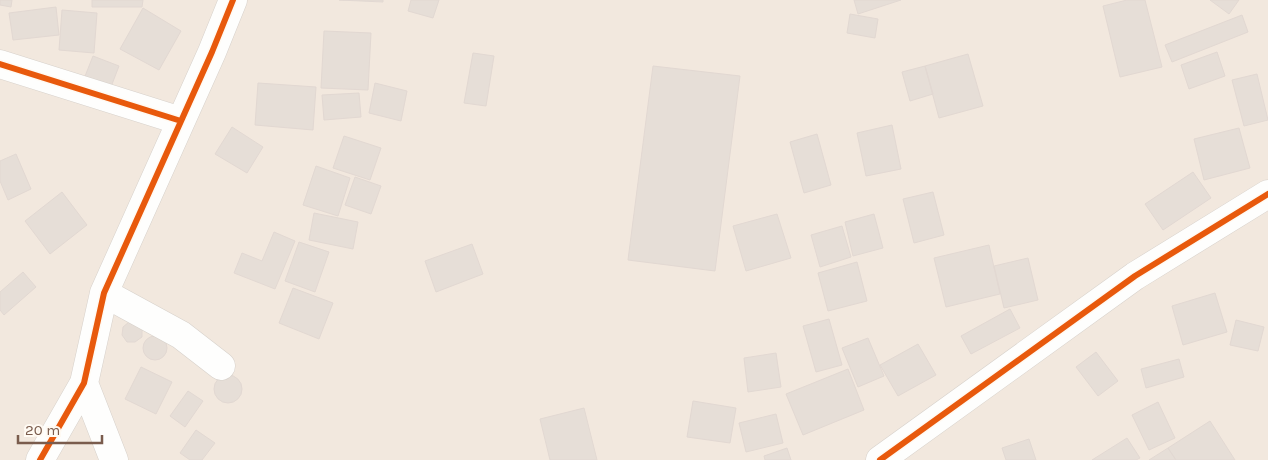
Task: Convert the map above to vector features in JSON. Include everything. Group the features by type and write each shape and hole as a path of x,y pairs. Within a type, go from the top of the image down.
{"street":[{"path":"40,460 84,383 104,293 212,52 233,0"},
{"path":"0,64 181,121"},
{"path":"880,460 1135,276 1268,194"},
{"path":"104,293 181,335 221,366"},
{"path":"84,383 114,460"}],"shaded area":[{"path":"0,0 1268,0 1268,460 0,460"}],"building":[{"path":"0,0 12,0 11,7 0,5"},
{"path":"92,0 143,0 142,7 92,7"},
{"path":"339,0 383,0 383,2"},
{"path":"411,0 439,0 433,18 408,11"},
{"path":"854,0 901,0 858,14"},
{"path":"1127,0 1145,0 1162,67 1120,77 1103,6"},
{"path":"1210,0 1239,0 1229,14"},
{"path":"56,7 59,35 13,40 9,13"},
{"path":"143,8 181,31 159,70 120,49"},
{"path":"62,10 97,13 94,53 59,50"},
{"path":"850,14 878,19 875,38 847,33"},
{"path":"1242,15 1248,32 1172,62 1165,45"},
{"path":"324,31 371,33 368,90 321,88"},
{"path":"1217,52 1225,76 1189,89 1181,65"},
{"path":"473,53 494,56 486,106 464,103"},
{"path":"968,54 983,106 939,118 925,66"},
{"path":"93,56 119,66 104,105 78,94"},
{"path":"653,66 740,76 715,271 628,260"},
{"path":"925,66 933,94 910,101 902,72"},
{"path":"1257,74 1268,120 1244,126 1232,80"},
{"path":"258,83 316,87 313,130 255,125"},
{"path":"375,83 407,91 401,121 369,113"},
{"path":"359,93 361,117 324,120 322,95"},
{"path":"892,125 901,169 866,176 857,133"},
{"path":"232,127 263,147 247,173 215,154"},
{"path":"1239,128 1250,168 1204,180 1194,139"},
{"path":"817,134 831,185 804,193 790,142"},
{"path":"344,136 381,148 370,180 333,168"},
{"path":"16,154 31,189 8,200 0,181 0,161"},
{"path":"316,166 350,178 338,216 303,205"},
{"path":"1193,172 1211,198 1163,230 1145,204"},
{"path":"355,177 381,186 371,214 345,205"},
{"path":"62,192 87,225 50,254 25,221"},
{"path":"933,192 944,235 914,243 903,199"},
{"path":"314,213 358,222 353,249 309,240"},
{"path":"777,214 791,258 746,271 733,226"},
{"path":"874,214 883,248 853,256 845,222"},
{"path":"842,226 851,257 820,267 811,235"},
{"path":"274,232 295,241 275,289 234,273 242,253 262,261"},
{"path":"299,242 329,252 315,292 285,281"},
{"path":"472,244 483,274 436,292 425,261"},
{"path":"989,245 1000,294 946,307 934,258"},
{"path":"1028,258 1038,300 1004,308 994,266"},
{"path":"857,262 867,301 828,311 818,273"},
{"path":"23,272 36,287 4,315 0,310 0,292"},
{"path":"293,288 333,303 319,339 279,323"},
{"path":"1215,293 1227,332 1183,345 1172,306"},
{"path":"1010,309 1020,328 971,354 961,336"},
{"path":"829,319 842,365 816,372 803,326"},
{"path":"1236,320 1264,327 1258,351 1230,345"},
{"path":"129,322 142,329 142,337 135,342 127,342 122,335 123,327"},
{"path":"155,336 163,340 167,348 163,356 155,360 147,356 143,348 147,340"},
{"path":"868,338 884,376 858,387 842,348"},
{"path":"918,344 936,375 898,396 880,365"},
{"path":"1096,352 1118,381 1098,396 1076,367"},
{"path":"776,353 781,387 748,392 744,358"},
{"path":"1179,359 1184,377 1146,388 1141,369"},
{"path":"141,367 172,382 156,414 125,399"},
{"path":"848,369 864,410 803,435 786,394"},
{"path":"228,375 238,379 242,389 238,399 228,403 218,399 214,389 218,379"},
{"path":"188,391 203,401 185,427 170,416"},
{"path":"693,401 736,408 730,443 687,437"},
{"path":"1158,402 1175,438 1149,450 1132,415"},
{"path":"584,408 597,460 550,460 540,419"},
{"path":"776,414 783,443 746,452 739,423"},
{"path":"1210,421 1235,460 1176,460 1168,448"},
{"path":"196,430 215,443 202,460 190,460 180,453"},
{"path":"1127,438 1140,458 1136,460 1092,460"},
{"path":"1029,439 1036,460 1006,460 1002,448"},
{"path":"787,448 791,460 765,460 764,456"},
{"path":"1168,448 1176,460 1149,460"}],"cycle path":[{"path":"40,460 84,383 104,293 212,52 233,0"},
{"path":"0,64 181,121"},
{"path":"880,460 1135,276 1268,194"}]}
